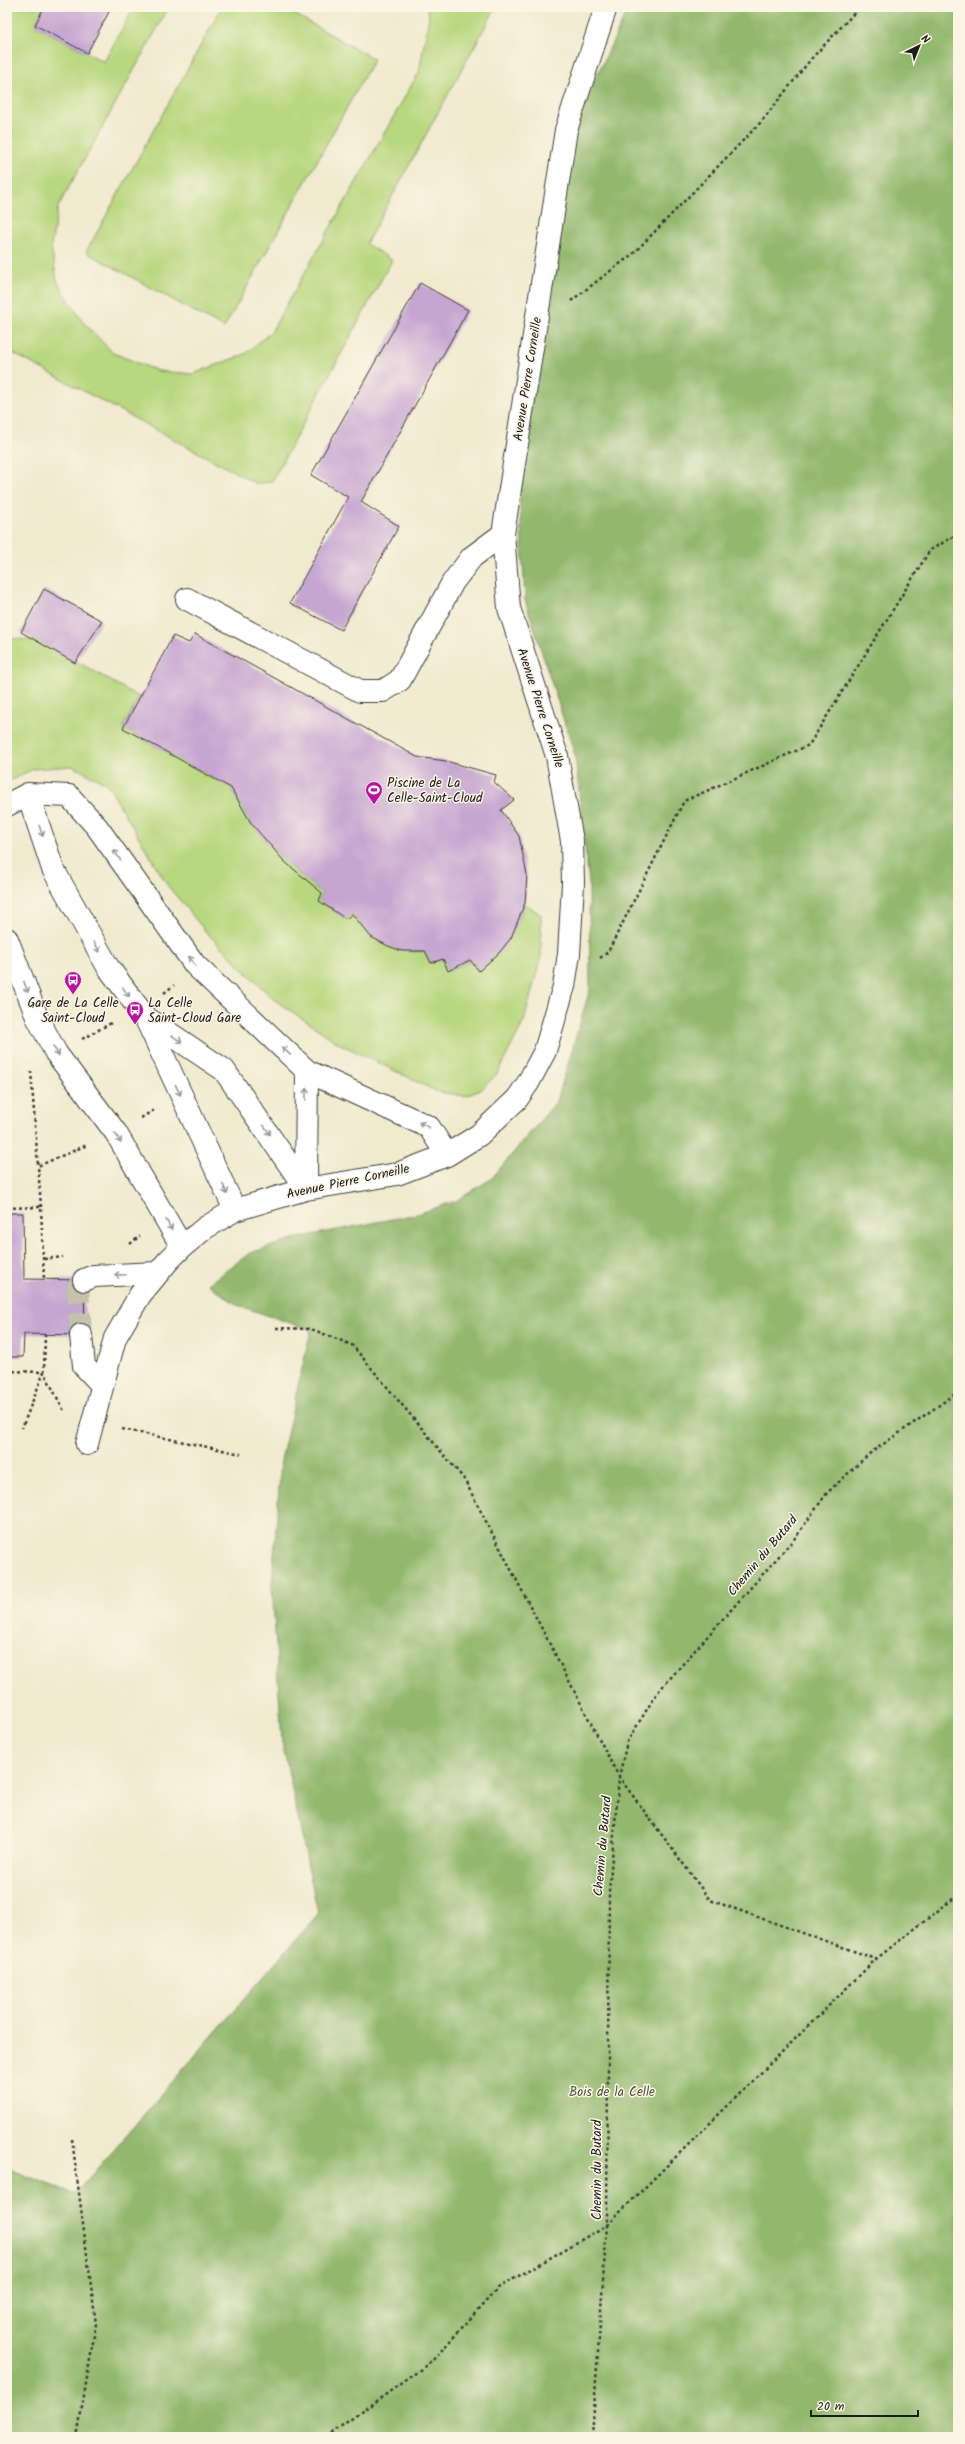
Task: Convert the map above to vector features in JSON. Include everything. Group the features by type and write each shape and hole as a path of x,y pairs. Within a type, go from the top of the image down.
{"street":[{"name":"Avenue Pierre Corneille","path":"87,1444 102,1385 120,1328 140,1294 157,1273 182,1247 205,1228 234,1210 306,1189 398,1174 447,1155 479,1135 517,1099 528,1083 545,1050 564,986 572,926 572,841 566,798 555,748 508,608 503,534 566,130 606,7"},
{"path":"187,599 360,691 383,691 400,680 453,582 472,557 503,534"},
{"path":"28,794 54,869 108,967 145,1017 234,1210"},
{"path":"7,805 28,794 69,796 97,827 195,965 307,1071 429,1126 447,1155"},
{"path":"7,939 37,1017 56,1053 116,1133 182,1247"},
{"path":"145,1017 224,1070 306,1189"},
{"path":"306,1189 307,1071"},
{"path":"84,1280 94,1276 157,1273"},
{"path":"81,1335 84,1366 102,1385"}],"path":[{"path":"536,327 634,253 694,189 761,122 811,59 860,7"},
{"path":"564,986 608,952 684,801 809,745 930,550 958,534"},
{"path":"7,1208 41,1207 44,1280"},
{"path":"276,1328 311,1329 352,1345 464,1479 619,1777 710,1900 876,1959"},
{"path":"22,1428 44,1372 45,1334"},
{"path":"7,1371 44,1372"},
{"path":"44,1372 62,1410 68,1412"},
{"name":"Chemin du Butard","path":"592,2437 607,2225 609,1892 619,1777 627,1742 657,1693 795,1538 827,1494 869,1454 958,1392"},
{"path":"120,1428 241,1454"},
{"path":"326,2437 431,2362 498,2288 607,2225 876,1959 958,1895"},
{"path":"72,2139 96,2324 77,2437"}],"green space":[{"path":"7,7 44,7 35,25 104,62 134,7 169,7 58,207 51,246 57,281 82,321 113,353 158,371 193,374 245,354 271,332 419,72 429,17 427,7 496,7 366,244 392,260 272,481 257,484 7,350"},
{"path":"222,7 282,7 374,59 224,328 86,252"},
{"name":"Bois de la Celle","path":"629,7 958,7 958,2437 7,2437 7,2168 75,2194 318,1914 282,1741 272,1585 281,1460 311,1330 237,1305 208,1284 250,1253 297,1238 417,1214 456,1201 491,1179 557,1101 590,989 589,882 575,755 525,600 519,486 572,129"},
{"path":"7,638 41,641 139,697 123,728 231,788 251,823 284,861 322,893 319,901 346,919 352,914 367,931 383,943 402,950 425,951 431,963 443,959 448,971 470,960 479,971 502,948 517,924 525,903 541,915 541,956 524,1021 497,1074 481,1090 465,1096 438,1092 340,1044 273,999 207,933 168,886 107,784 72,766 33,769 7,782"}],"building":[{"path":"44,7 105,7 110,10 87,53 35,25"},
{"path":"420,283 468,310 361,502 399,526 341,630 290,603 348,497 311,475"},
{"path":"44,589 102,621 75,663 21,632"},
{"name":"Piscine de La Celle-Saint-Cloud","path":"195,634 417,757 446,761 496,775 494,782 514,800 501,810 519,836 527,875 525,903 511,938 499,953 479,971 470,960 448,971 443,959 431,963 425,951 402,951 388,946 371,937 352,914 346,919 319,901 322,893 284,861 251,823 231,788 123,728 173,636 189,643"},
{"path":"7,1213 23,1213 24,1279 84,1280 85,1335 24,1334 23,1357 7,1357"}],"tunnel":[{"path":"81,1335 78,1287 84,1280"}],"place":[{"name":"Piscine de La Celle-Saint-Cloud","path":"374,805"},
{"name":"Gare de La Celle Saint-Cloud","path":"73,995"},
{"name":"La Celle Saint-Cloud Gare","path":"135,1025"}]}
